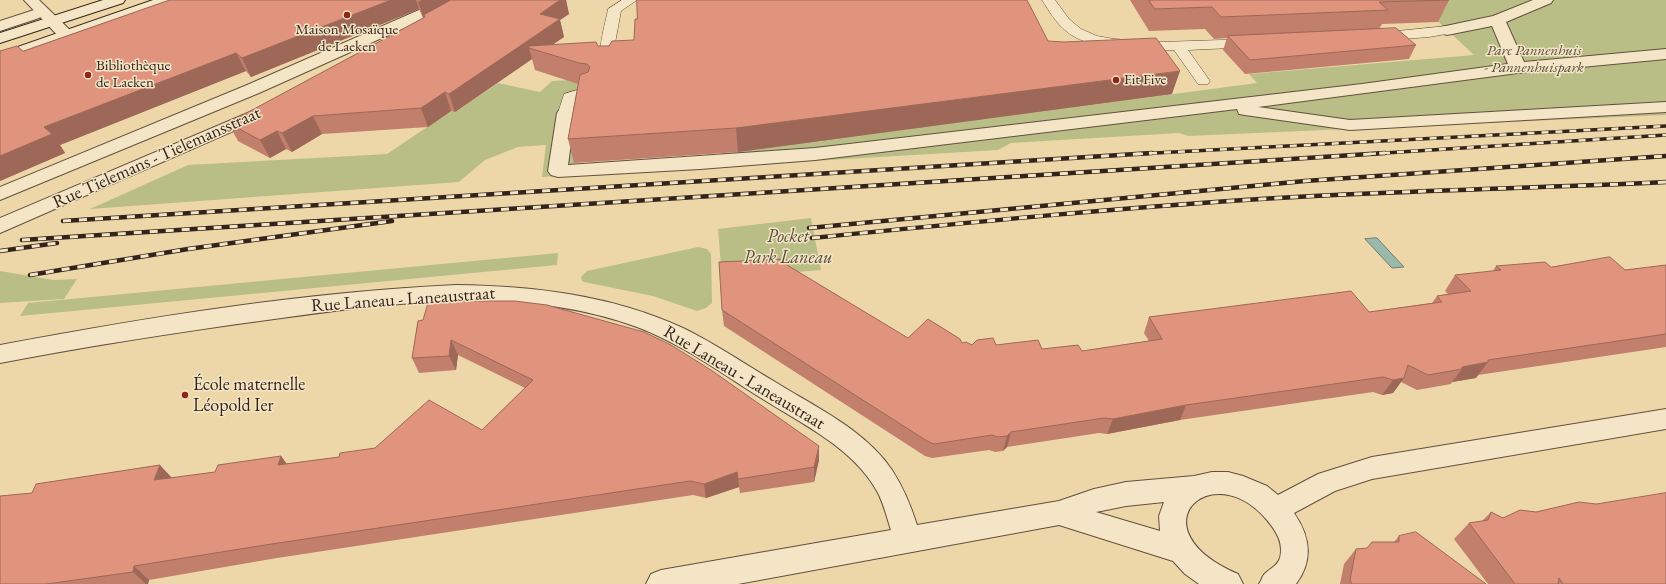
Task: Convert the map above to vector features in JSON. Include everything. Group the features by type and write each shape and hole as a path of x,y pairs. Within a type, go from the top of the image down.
{"street":[{"path":"0,38 118,0"},
{"path":"0,58 167,0"},
{"name":"Rue Tielemans - Tielemansstraat","path":"0,194 304,68 455,0"},
{"path":"386,48 474,0"},
{"path":"1447,30 1497,20 1546,0"},
{"path":"0,26 33,7 53,21 66,35"},
{"path":"1497,20 1518,68"},
{"path":"566,113 558,171 700,163 815,154 1362,89 1518,68 1666,54"},
{"path":"1213,106 1350,124 1666,107"},
{"name":"Rue Tielemans - Tielemansstraat","path":"3,225 269,108"},
{"name":"Rue Laneau - Laneaustraat","path":"0,354 79,339 227,316 358,300 482,292 549,297 582,304 644,321 696,345 837,434 860,452 877,470 893,499 908,539"},
{"path":"1276,509 1327,482 1372,468 1666,419"},
{"path":"661,584 1059,513 1094,501 1126,494 1193,487 1212,482 1235,485 1257,494 1276,509 1289,528 1295,547 1293,565 1281,582"},
{"path":"1193,487 1183,493 1176,502 1172,513 1172,524 1175,538 1182,551 1195,565 1211,577 1228,584"},
{"path":"1059,513 1182,551"}],"lane":[{"path":"608,64 608,43 611,21 616,9 631,0"},
{"path":"1048,0 1068,26 1087,37 1119,45 1268,42"},
{"path":"1368,38 1447,30"},
{"path":"1177,45 1203,81"},
{"path":"566,113 569,97 587,91"}],"green space":[{"name":"Parc Pannenhuis - Pannenhuispark","path":"1415,0 1666,0 1666,115 1188,136 1179,133 1011,143 998,150 542,177 546,145 518,147 485,160 459,182 90,209 188,165 387,154 451,111 455,112 498,83 540,92 552,81 589,79 574,165 696,157 1257,83 1249,74 1474,55"},
{"name":"Pocket Park Laneau","path":"811,218 821,270 722,278 718,229"},
{"path":"698,247 707,249 711,254 712,303 706,308 697,311 653,296 582,281 581,277 587,271"},
{"path":"558,253 557,265 20,316 28,303"},
{"path":"0,271 53,280 77,279 64,299 0,303"}],"shaded area":[{"path":"1377,238 1404,267 1392,268 1365,239"}],"building":[{"path":"170,0 391,0 242,58 236,53 44,127 52,134 0,156 0,51 17,46 23,51"},
{"path":"451,0 560,0 540,14 560,19 449,94 445,92 421,108 313,116 282,133 277,131 260,140 228,123 425,17 424,15"},
{"path":"637,0 1027,0 1048,41 1064,42 1156,38 1180,71 736,128 568,139 580,75 588,72 590,67 587,64 529,48 529,46 596,42 598,46 609,46 612,41 634,40 635,19 637,19"},
{"path":"1149,0 1449,0 1379,2 1388,10 1221,17 1212,7 1155,9"},
{"path":"1396,28 1416,45 1250,60 1228,36"},
{"path":"1610,257 1625,270 1666,265 1666,334 1488,360 1488,362 1462,367 1462,369 1428,375 1408,365 1404,378 1393,380 1383,377 1186,405 1113,419 1104,418 1011,432 1007,436 998,437 992,435 934,444 927,441 722,310 719,262 786,259 787,265 908,338 928,319 960,339 962,343 966,342 972,345 977,340 993,338 996,345 1038,340 1042,349 1078,345 1082,351 1162,339 1149,317 1351,291 1369,312 1442,302 1437,296 1471,291 1455,275 1501,270 1496,266 1545,262 1551,267"},
{"path":"453,301 515,301 547,305 644,332 671,345 711,370 819,446 814,467 738,479 737,472 704,484 690,481 265,545 134,566 133,572 46,584 0,584 0,496 32,493 36,484 160,465 154,480 215,472 218,465 281,456 278,465 339,457 340,453 375,448 429,400 482,430 533,380 451,340 449,356 412,358 418,321 423,320 428,303"},
{"path":"1666,493 1666,584 1563,584 1559,578 1558,584 1515,584 1469,523 1488,520 1491,512 1503,518 1520,510 1536,512 1579,502 1596,504"},
{"path":"1416,532 1486,584 1352,584 1350,580 1356,549 1367,548 1372,542 1399,542 1399,536"}],"railway":[{"path":"1136,154 1666,126"},
{"path":"1369,154 1666,135"},
{"path":"63,221 1152,153"},
{"path":"22,240 1385,153"},
{"path":"809,228 1305,181 1666,156"},
{"path":"812,238 1054,215 1296,197 1666,182"},
{"path":"30,275 188,249 392,221"},
{"path":"0,251 57,243"}],"place":[{"name":"Maison Mosaïque de Laeken","path":"347,15"},
{"name":"Bibliothèque de Laeken","path":"88,75"},
{"name":"Fit Five","path":"1116,80"},
{"name":"École maternelle Léopold Ier","path":"185,395"}]}
